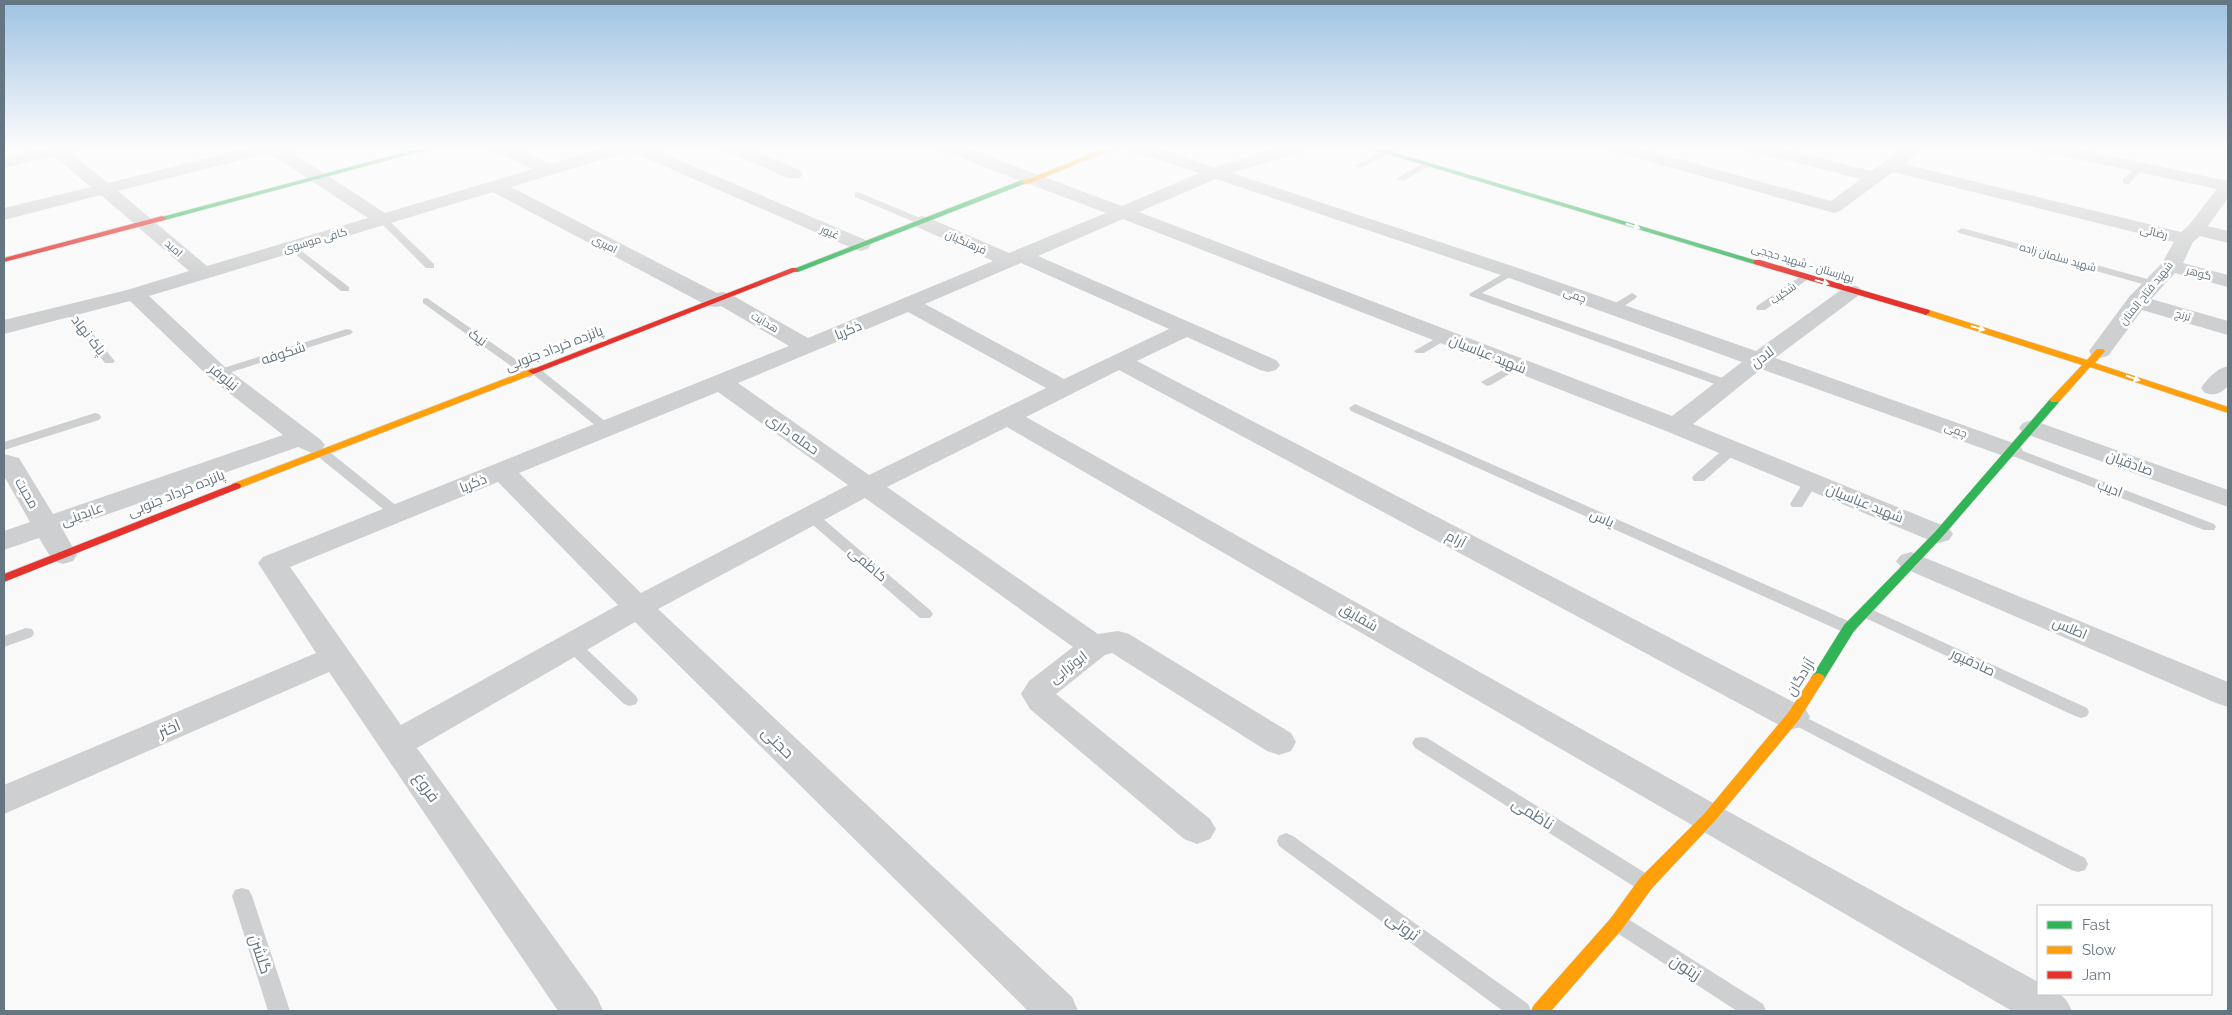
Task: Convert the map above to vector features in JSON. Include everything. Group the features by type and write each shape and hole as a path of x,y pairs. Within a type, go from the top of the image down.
{"street":[{"path":"4,214 83,194"},
{"name":"امید","path":"111,194 203,273"},
{"path":"4,260 254,194"},
{"path":"345,194 383,220"},
{"name":"کافی موسوی","path":"4,327 134,294 467,194"},
{"name":"امیری","path":"511,194 719,300"},
{"name":"غیور","path":"743,194 861,246"},
{"name":"پانزده خرداد جنوبی","path":"4,578 63,554 311,444 533,373 994,194"},
{"name":"شهید عباسیان","path":"1078,194 1675,426 1939,534"},
{"name":"ذکریا","path":"273,563 807,347 1167,194"},
{"name":"چمی","path":"1279,194 1511,272 1760,359 2010,450"},
{"name":"بهارستان - شهید حججی","path":"1526,194 1852,291 2097,354 2228,410"},
{"name":"بهارستان - شهید حججی","path":"1567,194 1948,306"},
{"path":"1788,194 1834,207 1852,194"},
{"name":"رضائی","path":"2016,194 2190,234 2228,237"},
{"name":"شهید فتاح المنان","path":"2097,354 2137,302 2171,266 2190,234 2223,194"},
{"name":"فرهنگیان","path":"922,222 1187,329 1268,365"},
{"name":"گوهر","path":"2171,266 2228,282"},
{"name":"لادن","path":"1675,426 1726,384 1852,291"},
{"name":"نیلوفر","path":"134,294 218,373 311,444"},
{"name":"هدایت","path":"719,300 807,347"},
{"name":"ترنج","path":"2137,302 2228,328"},
{"path":"909,304 1065,389"},
{"path":"397,743 638,607 810,515 1187,329"},
{"name":"آزادگان","path":"1540,1011 1618,923 1646,883 1709,818 1793,717 1849,628 1866,612 1911,561 1939,534 2010,450 2032,428 2097,354"},
{"name":"آرام","path":"1119,361 1793,717"},
{"name":"حمله داری","path":"720,382 866,486"},
{"name":"شقایق","path":"1008,416 1709,818 2051,1011"},
{"name":"صادقیان","path":"2032,428 2228,498"},
{"name":"عابدینی","path":"4,541 311,444"},
{"name":"محبت","path":"4,462 10,464 63,554"},
{"name":"حجتی","path":"502,471 638,607 1057,1011"},
{"name":"ابوترابی","path":"866,486 1094,647 1041,689 1038,694 1042,701 1197,829"},
{"name":"اطلس","path":"1911,561 2228,695"},
{"name":"فروغ","path":"273,563 335,657 397,743 582,1011"},
{"path":"1094,647 1104,642 1118,642 1279,742"},
{"name":"اختر","path":"4,800 335,657"}],"lane":[{"path":"858,195 922,222"},
{"path":"383,220 430,266"},
{"name":"شهید سلمان زاده","path":"1962,231 2154,284"},
{"path":"292,247 345,289"},
{"path":"1511,272 1474,294 1726,384"},
{"name":"شکیب","path":"1761,308 1804,277"},
{"path":"1613,309 1632,296"},
{"name":"نیک","path":"427,301 533,373 607,429"},
{"name":"پاک نهاد","path":"69,310 109,361"},
{"name":"شکوفه","path":"218,373 347,332"},
{"path":"1420,351 1445,336"},
{"path":"1487,382 1517,365"},
{"name":"یاس","path":"1355,408 1849,628"},
{"path":"4,446 95,417"},
{"path":"311,444 398,514"},
{"path":"1699,478 1732,449"},
{"name":"ادیب","path":"2010,450 2209,527"},
{"path":"1797,504 1812,481"},
{"name":"کاظمی","path":"810,515 926,614"},
{"name":"صادقپور","path":"1866,612 2080,712"},
{"path":"4,642 26,633"},
{"path":"572,645 630,700"},
{"path":"1793,717 2078,864"},
{"name":"ناظمی","path":"1421,743 1646,883"},
{"name":"ثروتی","path":"1286,842 1520,1011"},
{"name":"گلشن","path":"242,896 279,1011"},
{"name":"زیتون","path":"1618,923 1755,1011"}],"traffic: fast":[{"path":"162,218 253,194"},
{"path":"795,270 993,194"},
{"path":"1528,194 1757,262"},
{"path":"1818,678 1849,628 1939,534 2055,400"}],"traffic: slow":[{"path":"1926,312 1999,334 2228,410"},
{"path":"2055,400 2100,351"},
{"path":"236,486 533,371"},
{"path":"1540,1011 1617,923 1646,883 1709,818 1793,717 1818,678"}],"traffic: jam":[{"path":"4,260 162,218"},
{"path":"1757,262 1926,312"},
{"path":"533,371 795,270"},
{"path":"4,578 236,486"}]}
